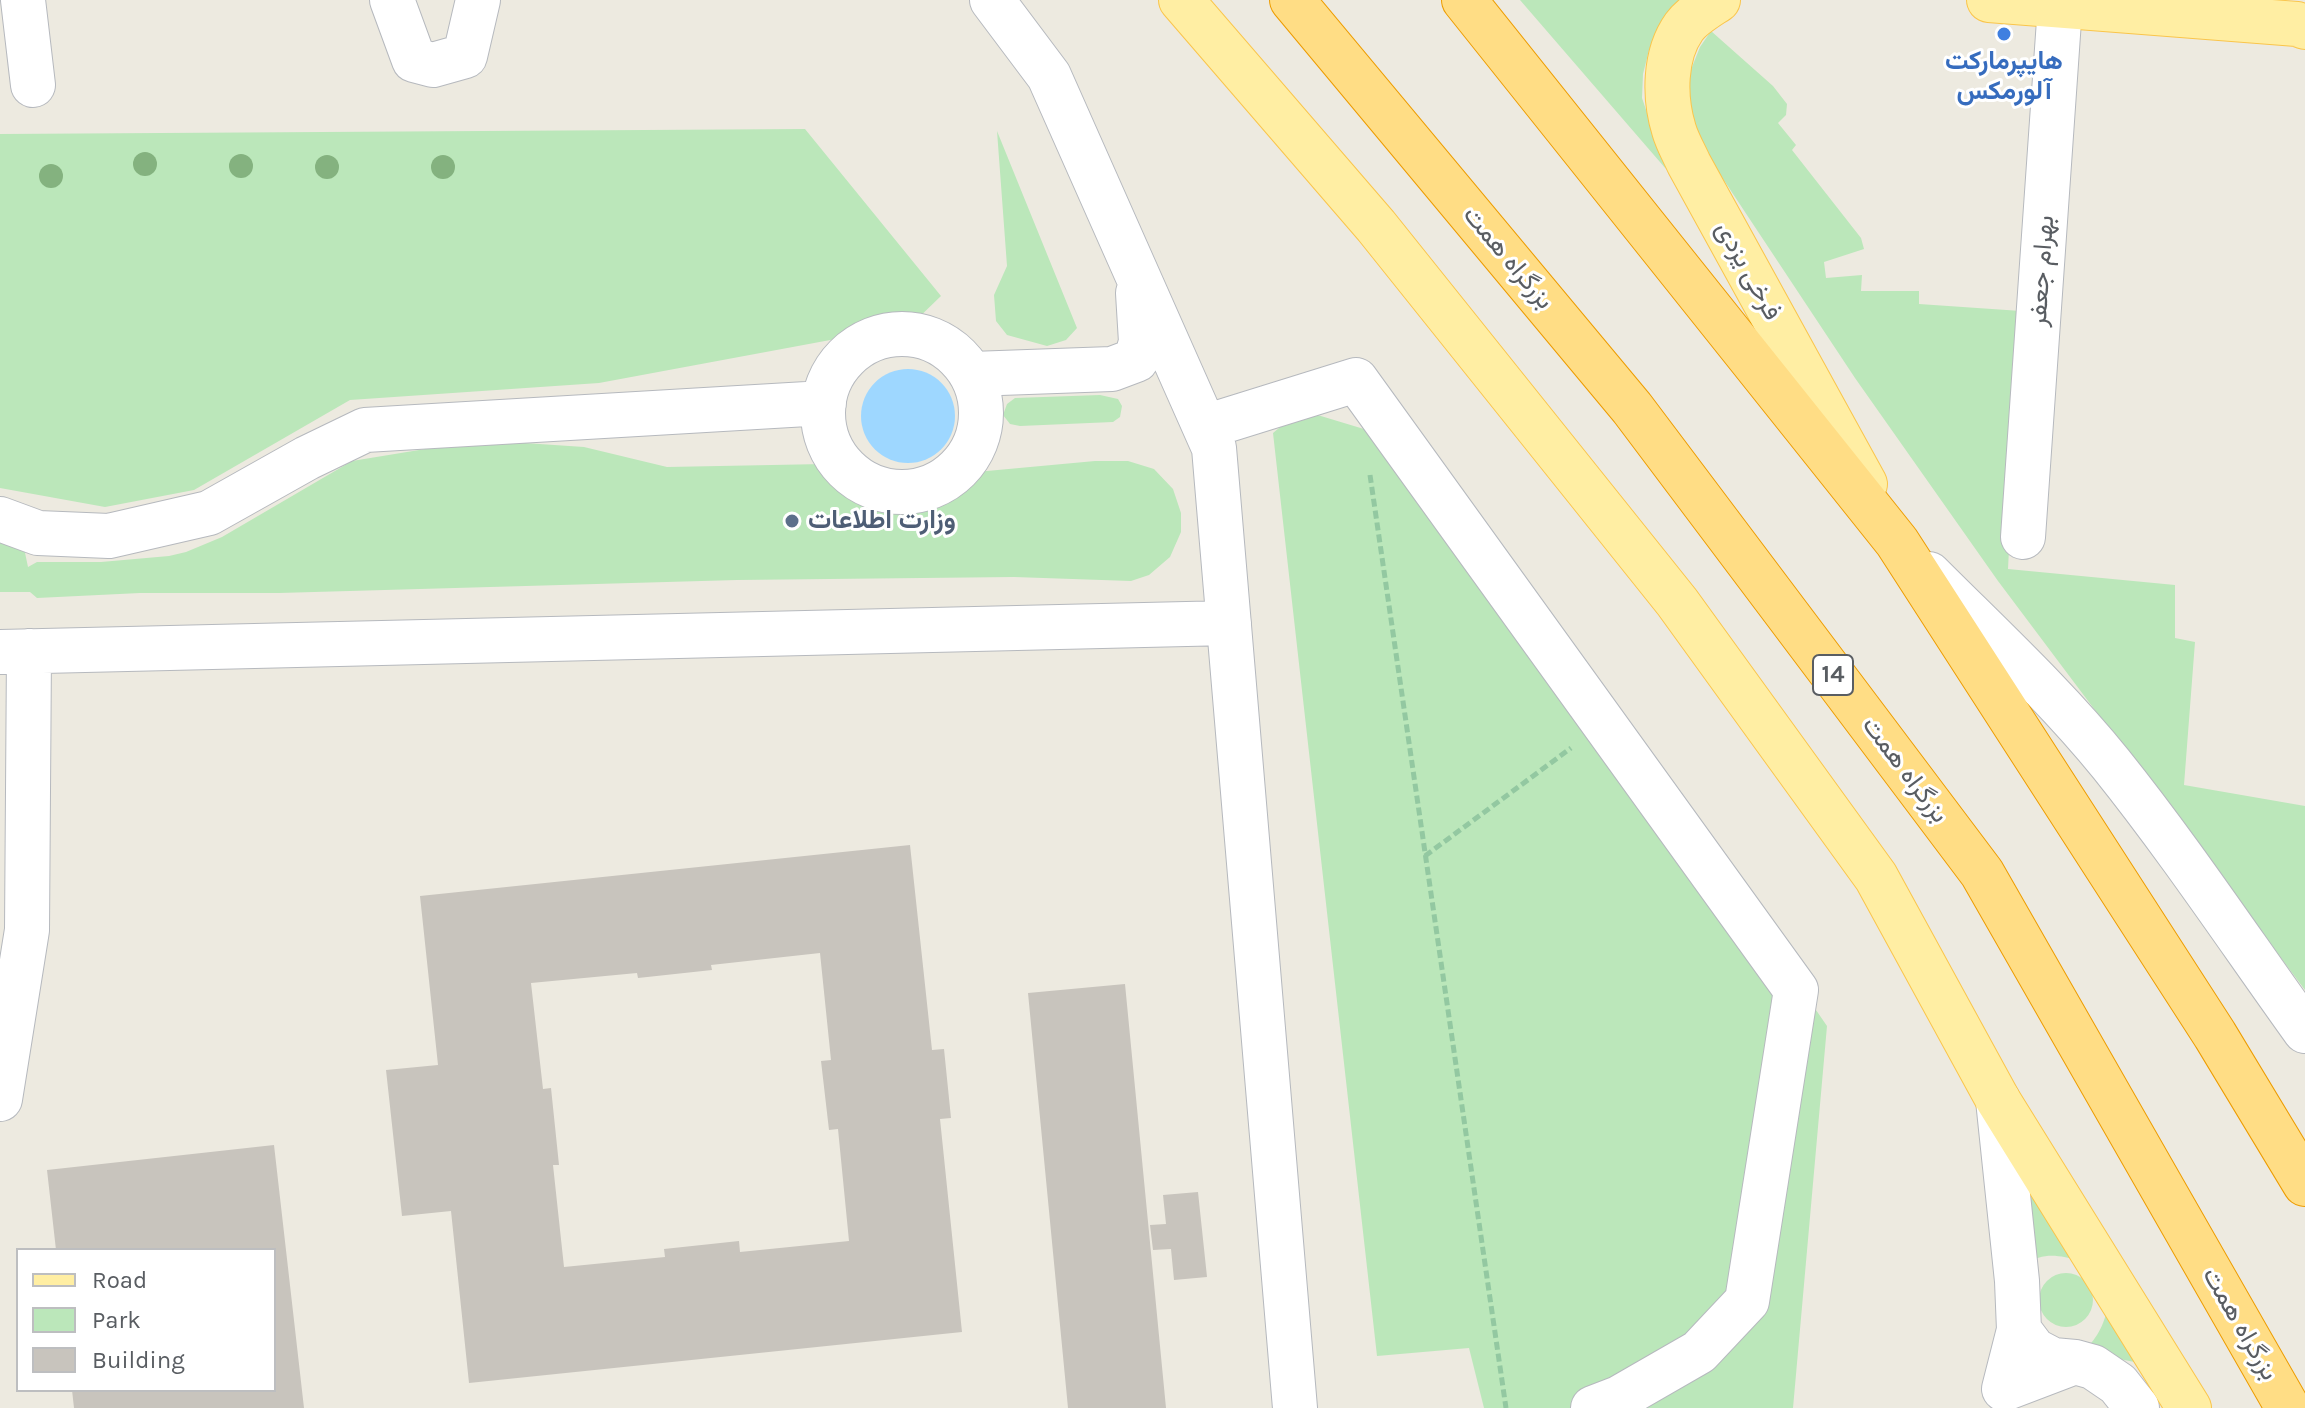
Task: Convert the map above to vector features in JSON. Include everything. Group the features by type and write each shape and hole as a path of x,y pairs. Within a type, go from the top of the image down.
{"highway":[{"name":"بزرگراه همت","path":"1292,0 1632,408 1982,873 2288,1408"},
{"path":"1464,0 1897,542 2215,1035 2305,1184"}],"main road":[{"path":"1181,0 1376,226 1677,602 1876,877 1998,1100 2189,1408"},
{"name":"فرخی یزدی","path":"1718,0 1685,26 1674,46 1668,97 1674,130 1689,164 1897,542"},
{"path":"1989,0 2305,27"}],"street":[{"path":"23,0 33,85"},
{"path":"392,0 414,60 433,65 465,56 478,0"},
{"path":"992,0 1049,76 1214,448 1295,1408"},
{"name":"بهرام جعفر","path":"2023,537 2060,6"},
{"path":"972,374 1112,369 1136,360 1141,342 1136,273"},
{"path":"912,334 936,341 956,355 972,374 981,398 981,423 973,449 957,471 934,486 907,492 879,489 855,477 836,456 825,431 824,403 830,380 844,359 864,343 887,335 912,334"},
{"path":"1205,427 1356,380 1796,990 1747,1301 1699,1352 1619,1398 1593,1408"},
{"path":"0,519 38,533 109,536 209,513 307,458 365,430 824,403"},
{"path":"1897,542 2037,682 2109,762 2168,838 2305,1031"},
{"path":"0,1099 14,932 15,651 1229,623"},
{"path":"1992,1399 2019,1330 2017,1281 1998,1100"},
{"path":"2019,1330 2034,1350 2053,1360 2093,1367 2118,1384 2137,1408"},
{"path":"1992,1399 2075,1362"}],"path":[{"path":"1370,472 1506,1408"},
{"path":"1425,856 1604,724"}],"green space":[{"path":"1520,0 1687,0 1657,33 1643,74 1642,98 1666,169"},
{"path":"1711,31 1773,86 1787,104 1786,115 1778,123 1796,145 1792,150 1861,238 1864,249 1824,262 1826,278 1862,275 1861,291 1919,291 1919,304 2021,311 2008,569 2175,585 2175,638 2195,642 2184,785 2305,806 2305,990 1998,581 1855,378 1688,126 1690,72 1700,47"},
{"path":"805,129 941,296 911,325 599,383 350,400 194,490 105,507 0,488 0,134"},
{"path":"997,131 1077,328 1066,340 1047,346 1007,335 996,321 994,295 1007,266"},
{"path":"1100,395 1118,399 1122,406 1120,417 1113,422 1020,426 1010,424 1003,415 1007,404 1015,398"},
{"path":"1301,410 1430,449 1827,1026 1793,1408 1484,1408 1469,1348 1377,1356 1273,433"},
{"path":"480,440 584,447 667,467 824,464 838,470 871,497 893,507 911,509 942,498 976,472 1128,461 1154,469 1173,489 1181,513 1181,532 1170,557 1149,575 1131,581 1014,577 737,580 37,598 30,592 0,592 0,540 24,548 28,567 37,562 101,562 169,556 222,537 352,461"},
{"path":"2010,1143 2081,1261 2052,1256 2024,1264"},
{"path":"2066,1273 2085,1281 2093,1300 2085,1319 2066,1327 2047,1319 2039,1300 2047,1281"},
{"path":"2109,1301 2150,1365 2083,1352 2100,1329"}],"water":[{"path":"908,369 926,373 941,383 951,398 955,416 951,434 941,449 926,459 908,463 890,459 875,449 865,434 861,416 865,398 875,383 890,373"}],"building":[{"path":"910,845 932,1050 944,1049 951,1118 940,1119 962,1332 469,1383 451,1211 402,1216 386,1070 438,1065 420,896","holes":["820,953 831,1060 821,1061 829,1130 838,1129 849,1241 740,1252 739,1241 664,1249 665,1257 564,1267 553,1165 559,1165 551,1088 543,1089 531,983 637,973 638,978 712,970 711,965"]},
{"path":"1125,984 1166,1408 1068,1408 1028,993"},
{"path":"274,1145 304,1408 74,1408 72,1392 276,1392 276,1248 56,1248 47,1170"},
{"path":"1198,1192 1207,1277 1174,1280 1171,1249 1153,1250 1150,1225 1166,1224 1163,1195"}],"place":[{"name":"هایپرمارکت آلورمکس","path":"2004,34"},
{"name":"وزارت اطلاعات","path":"792,521"}]}
